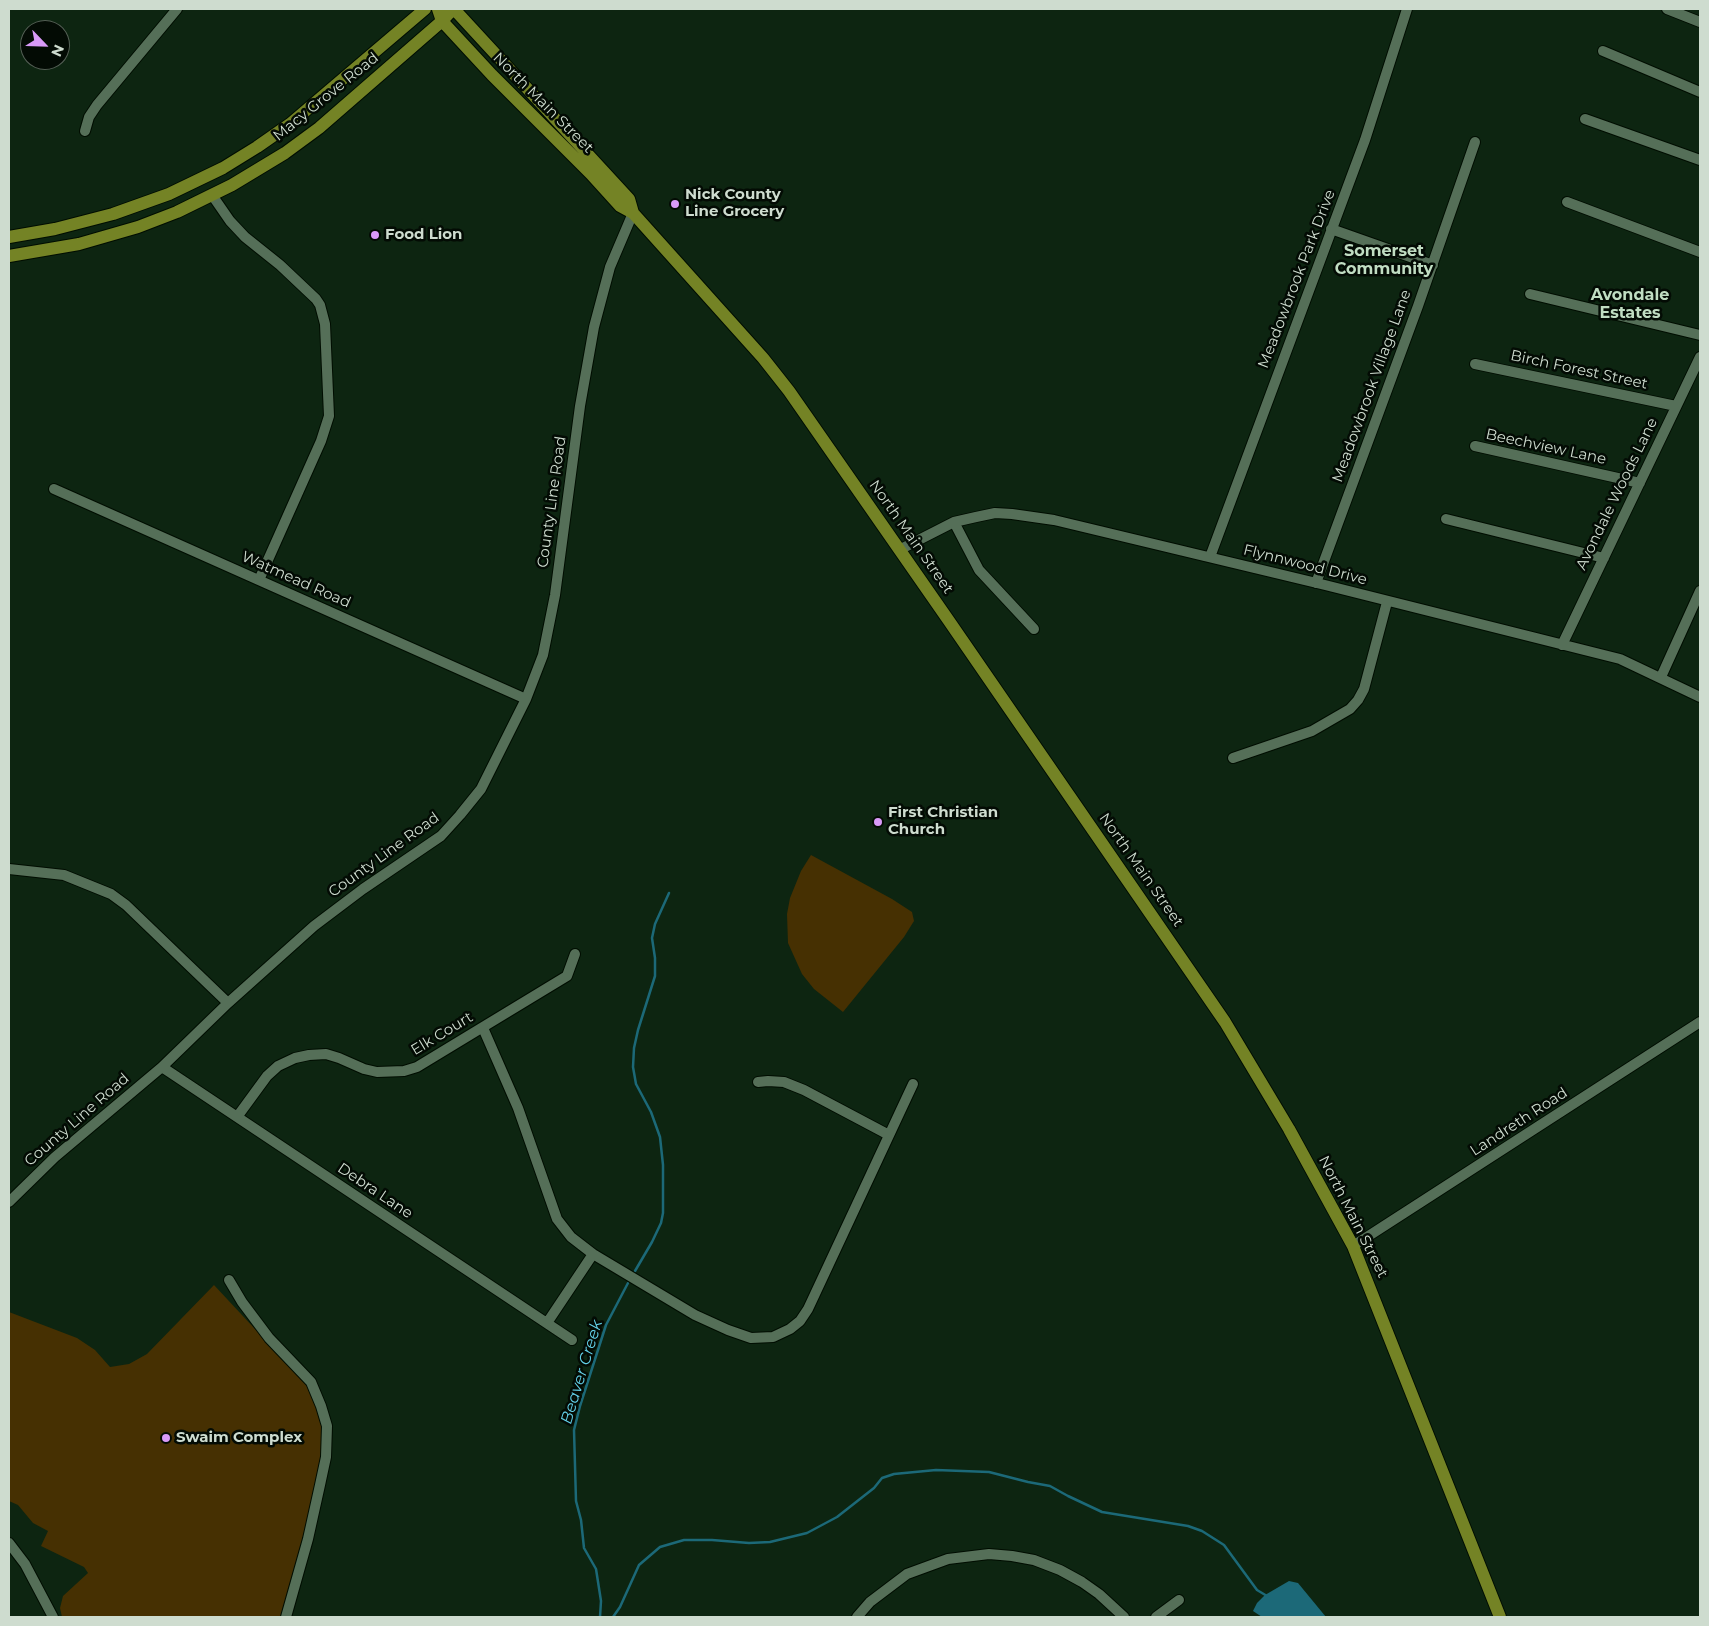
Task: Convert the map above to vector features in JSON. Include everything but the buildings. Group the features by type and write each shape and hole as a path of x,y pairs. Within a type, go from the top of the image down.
{"main road":[{"name":"Macy Grove Road","path":"9,236 61,228 112,214 169,194 223,168 290,124 425,9"},
{"name":"North Main Street","path":"438,9 442,22 620,206 633,213 776,374 800,406 1225,1022 1289,1129 1353,1246 1500,1617"},
{"name":"Macy Grove Road","path":"9,256 58,248 112,235 164,217 212,195 268,164 319,128 442,22 453,9"},
{"name":"North Main Street","path":"453,9 629,199 633,213"}],"street":[{"path":"85,131 97,105 177,9"},
{"name":"Meadowbrook Park Drive","path":"1210,558 1331,229 1366,140 1407,9"},
{"path":"1667,9 1700,22"},
{"path":"1603,50 1700,92"},
{"path":"1585,119 1700,160"},
{"name":"Meadowbrook Village Lane","path":"1316,583 1433,265 1475,142"},
{"path":"212,195 230,221 245,237 280,265 316,298 324,316 329,416 321,441 259,580"},
{"path":"1567,202 1700,252"},
{"name":"County Line Road","path":"9,1202 55,1157 162,1067 228,1003 314,926 363,889 440,836 481,789 526,699 543,655 550,625 580,406 597,312 610,267 633,213"},
{"path":"1331,229 1433,265"},
{"path":"1530,294 1700,334"},
{"name":"Avondale Woods Lane","path":"1562,645 1700,357"},
{"name":"Birch Forest Street","path":"1475,364 1676,406"},
{"name":"Beechview Lane","path":"1475,446 1640,483"},
{"name":"Watmead Road","path":"54,489 526,699"},
{"name":"Flynnwood Drive","path":"899,550 954,522 995,513 1031,515 1316,583 1620,659 1700,697"},
{"path":"1446,519 1604,558"},
{"path":"954,522 979,570 1034,629"},
{"path":"1661,677 1700,591"},
{"path":"1233,758 1312,731 1350,709 1364,689 1387,602"},
{"path":"9,869 64,875 111,894 126,905 228,1003"},
{"name":"Elk Court","path":"237,1117 267,1076 278,1066 295,1058 326,1054 371,1070 392,1072 417,1067 567,976 575,954"},
{"name":"Landreth Road","path":"1353,1246 1700,1022"},
{"path":"482,1028 518,1108 557,1219 571,1237 593,1254 695,1315 751,1338 773,1337 790,1329 800,1321 808,1309 913,1084"},
{"name":"Debra Lane","path":"162,1067 572,1340"},
{"path":"758,1082 784,1082 804,1090 889,1135"},
{"path":"547,1323 593,1254"},
{"path":"229,1280 242,1302 269,1338 311,1382 321,1406 326,1426 326,1457 308,1539 286,1617"},
{"path":"9,1543 25,1564 53,1617"},
{"path":"857,1617 870,1602 907,1574 948,1560 989,1554 1034,1560 1060,1570 1099,1594 1124,1617"},
{"path":"1156,1617 1179,1600"}],"shaded area":[{"path":"811,855 892,899 912,912 914,921 904,937 843,1012 814,989 802,974 788,943 787,914 790,898 801,871"},
{"name":"Swaim Complex","path":"214,1285 309,1387 323,1418 323,1457 289,1596 282,1617 62,1617 60,1608 63,1596 88,1573 84,1567 41,1546 48,1531 33,1523 18,1505 9,1501 9,1312 77,1338 95,1350 110,1367 129,1364 147,1354"}],"water":[{"path":"1289,1581 1298,1583 1326,1617 1262,1617 1253,1611 1257,1603 1265,1595"}],"waterway":[{"name":"Beaver Creek","path":"635,1271 652,1242 661,1223 663,1213 663,1165 660,1137 651,1112 636,1084 633,1067 634,1048 638,1030 655,976 652,938 655,924 669,893"},
{"name":"Beaver Creek","path":"600,1617 601,1601 596,1569 584,1548 581,1520 576,1501 574,1430 606,1325 628,1283"},
{"path":"613,1617 620,1607 639,1565 660,1547 684,1540 770,1542 807,1533 837,1517 874,1488 882,1478 894,1474 936,1470 989,1472 1050,1486 1102,1512 1188,1526 1202,1531 1224,1545 1257,1590 1267,1596"}],"place":[{"name":"Nick County Line Grocery","path":"675,204"},
{"name":"Food Lion","path":"375,235"},
{"name":"First Christian Church","path":"878,822"},
{"name":"Swaim Complex","path":"166,1438"}],"district":[{"name":"Somerset Community","path":"1384,260"},
{"name":"Avondale Estates","path":"1630,304"}]}
